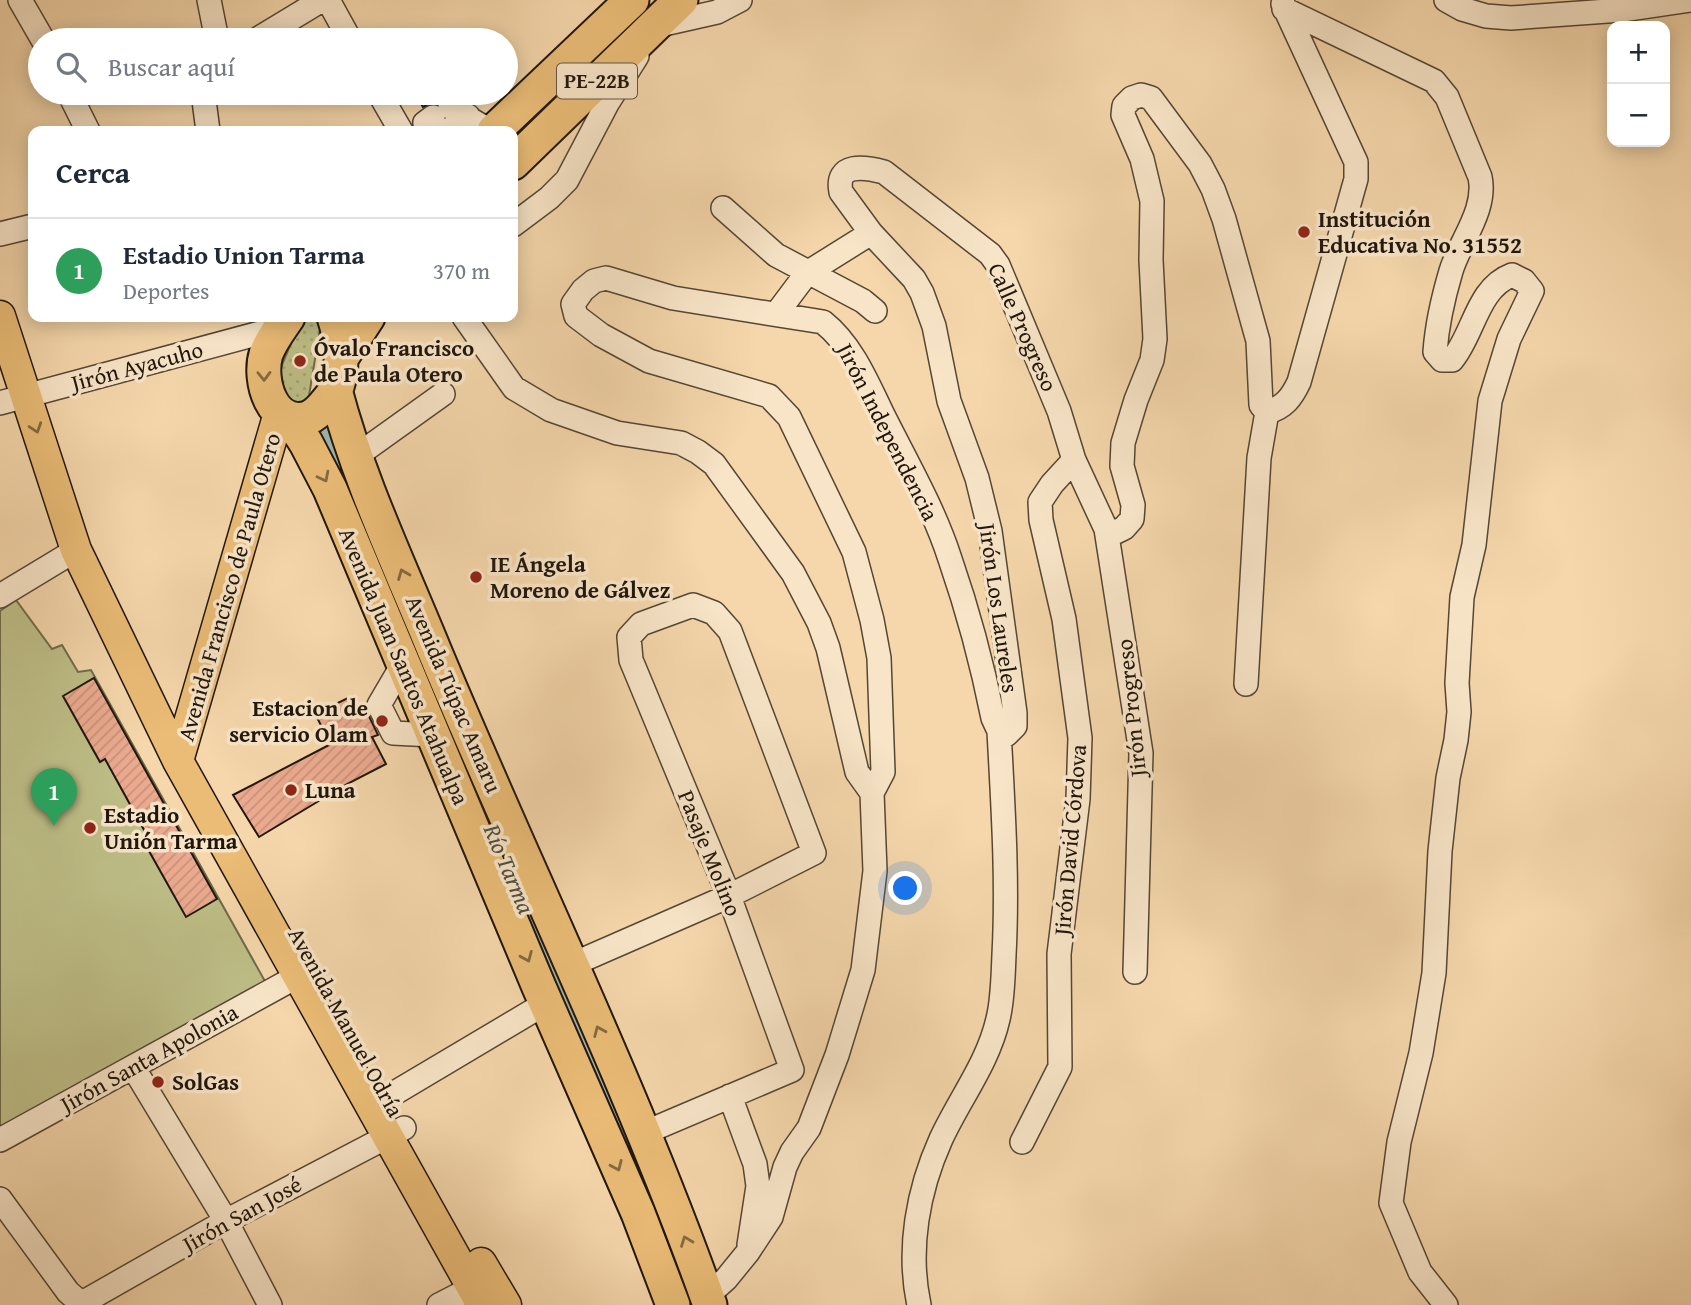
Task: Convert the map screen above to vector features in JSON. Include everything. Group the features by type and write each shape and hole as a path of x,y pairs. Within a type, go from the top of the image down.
{"highway":[{"name":"PE-22B","path":"518,84 632,0"},
{"name":"PE-22B","path":"518,158 672,8"},
{"name":"PE-22B","path":"463,125 490,105"},
{"path":"335,322 342,357"},
{"path":"264,327 267,353 263,370 265,388 285,415 307,418 319,411 335,390 342,357 365,322"},
{"name":"Avenida Túpac Amaru","path":"335,390 355,457 463,719 644,1133 709,1300"},
{"name":"Avenida Juan Santos Atahualpa","path":"285,415 306,443 330,489 546,1003 638,1213 673,1305"}],"main road":[{"name":"Avenida Manuel Odría","path":"0,316 13,400 76,550 148,698 269,904 485,1290"},
{"name":"Avenida Francisco de Paula Otero","path":"181,751 285,415"},
{"name":"Avenida Manuel Odría","path":"269,904 298,976 380,1102"}],"street":[{"path":"20,0 36,28"},
{"path":"209,0 214,28"},
{"path":"276,28 322,0"},
{"path":"328,0 343,28"},
{"path":"518,221 549,198 567,180 608,102 672,8 716,12 740,0"},
{"path":"1446,0 1462,9 1486,16 1511,18 1622,10 1690,0"},
{"path":"1267,412 1286,403 1299,382 1356,180 1356,162 1349,145 1283,4"},
{"path":"1283,4 1434,81 1447,97 1480,177 1483,191 1452,268 1437,319 1435,352 1442,360 1452,360 1462,347 1473,319 1499,280 1513,275 1524,281 1532,291 1509,340 1490,401 1474,545 1462,597 1457,683 1459,712 1440,851 1434,974 1421,1053 1405,1112 1392,1183 1391,1203 1405,1240 1420,1272 1446,1305"},
{"path":"1106,529 1116,532 1132,519 1133,505 1122,466 1123,443 1152,360 1155,339 1151,260 1152,201 1142,159 1123,115 1125,106 1132,98 1141,95 1151,98 1200,164 1213,189 1258,341 1261,405 1267,412"},
{"path":"75,105 86,126"},
{"path":"205,105 207,126"},
{"path":"386,105 398,126"},
{"name":"Calle Progreso","path":"841,177 852,168 866,167 884,172 990,254 998,265 1037,354 1074,460 1106,529"},
{"name":"Jirón Los Laureles","path":"841,177 841,192 871,233 914,279 934,326 949,401 977,478 990,531 1016,726 1007,734 999,731"},
{"path":"723,208 776,255 807,273 834,284 875,311"},
{"path":"0,234 28,227"},
{"path":"777,313 807,273 871,233"},
{"name":"Jirón Independencia","path":"872,793 883,772 879,658 872,620 855,552 789,417 769,396 649,361 601,335 576,316 573,304 594,281 606,278 673,298 823,322 844,341 938,527 950,558 992,718 999,731"},
{"path":"468,322 514,388 551,410 617,433 681,443 714,464 793,573 819,623 828,648 857,772 872,793 875,871 863,970 837,1055 809,1128 785,1167 771,1217 748,1252 709,1300"},
{"name":"Jirón Ayacuho","path":"13,400 264,327"},
{"path":"355,457 443,394"},
{"path":"1246,684 1259,458 1267,412"},
{"name":"Jirón David Córdova","path":"1022,1142 1060,1067 1059,954 1078,799 1080,738 1064,620 1041,520 1040,502 1074,460"},
{"name":"Jirón Progreso","path":"1106,529 1141,753 1135,972"},
{"path":"0,596 76,550"},
{"name":"Pasaje Molino","path":"729,896 814,853 730,631 714,614 693,605 641,624 629,637 631,660 729,896 792,1070 730,1096"},
{"path":"403,664 379,705 393,733 433,735"},
{"path":"919,1305 915,1286 915,1228 923,1184 942,1138 985,1060 998,1018 1007,903 999,731"},
{"path":"571,965 729,896"},
{"name":"Jirón Santa Apolonia","path":"0,1140 298,976"},
{"path":"380,1102 546,1003"},
{"path":"133,1067 226,1222 270,1305"},
{"path":"644,1133 730,1096 755,1164 758,1186 748,1252"},
{"name":"Jirón San José","path":"82,1304 226,1222 396,1132"},
{"path":"0,1199 68,1292 82,1304"},
{"path":"439,1305 485,1290"}],"green space":[{"path":"300,322 321,322 307,408 283,402 279,372"},
{"name":"Estadio Unión Tarma","path":"16,600 52,649 62,645 78,672 91,670 266,983 0,1129 0,611"}],"building":[{"path":"94,678 217,899 186,917 149,851 154,848 105,759 100,762 63,696"},
{"path":"352,696 362,717 368,714 378,735 372,737 386,764 259,837 233,795 331,744 315,714"}],"waterway":[{"name":"Río Tarma","path":"331,432 334,454 356,512"},
{"name":"Río Tarma","path":"457,749 656,1214"},
{"name":"Río Tarma","path":"675,1265 691,1305"}],"place":[{"name":"Institución Educativa No. 31552","path":"1304,232"},
{"name":"Óvalo Francisco de Paula Otero","path":"300,361"},
{"name":"IE Ángela Moreno de Gálvez","path":"476,577"},
{"name":"Estacion de servicio Olam","path":"382,721"},
{"name":"Luna","path":"291,790"},
{"name":"Estadio Union Tarma","path":"54,826"},
{"name":"Estadio Unión Tarma","path":"90,828"},
{"name":"SolGas","path":"158,1082"}]}
